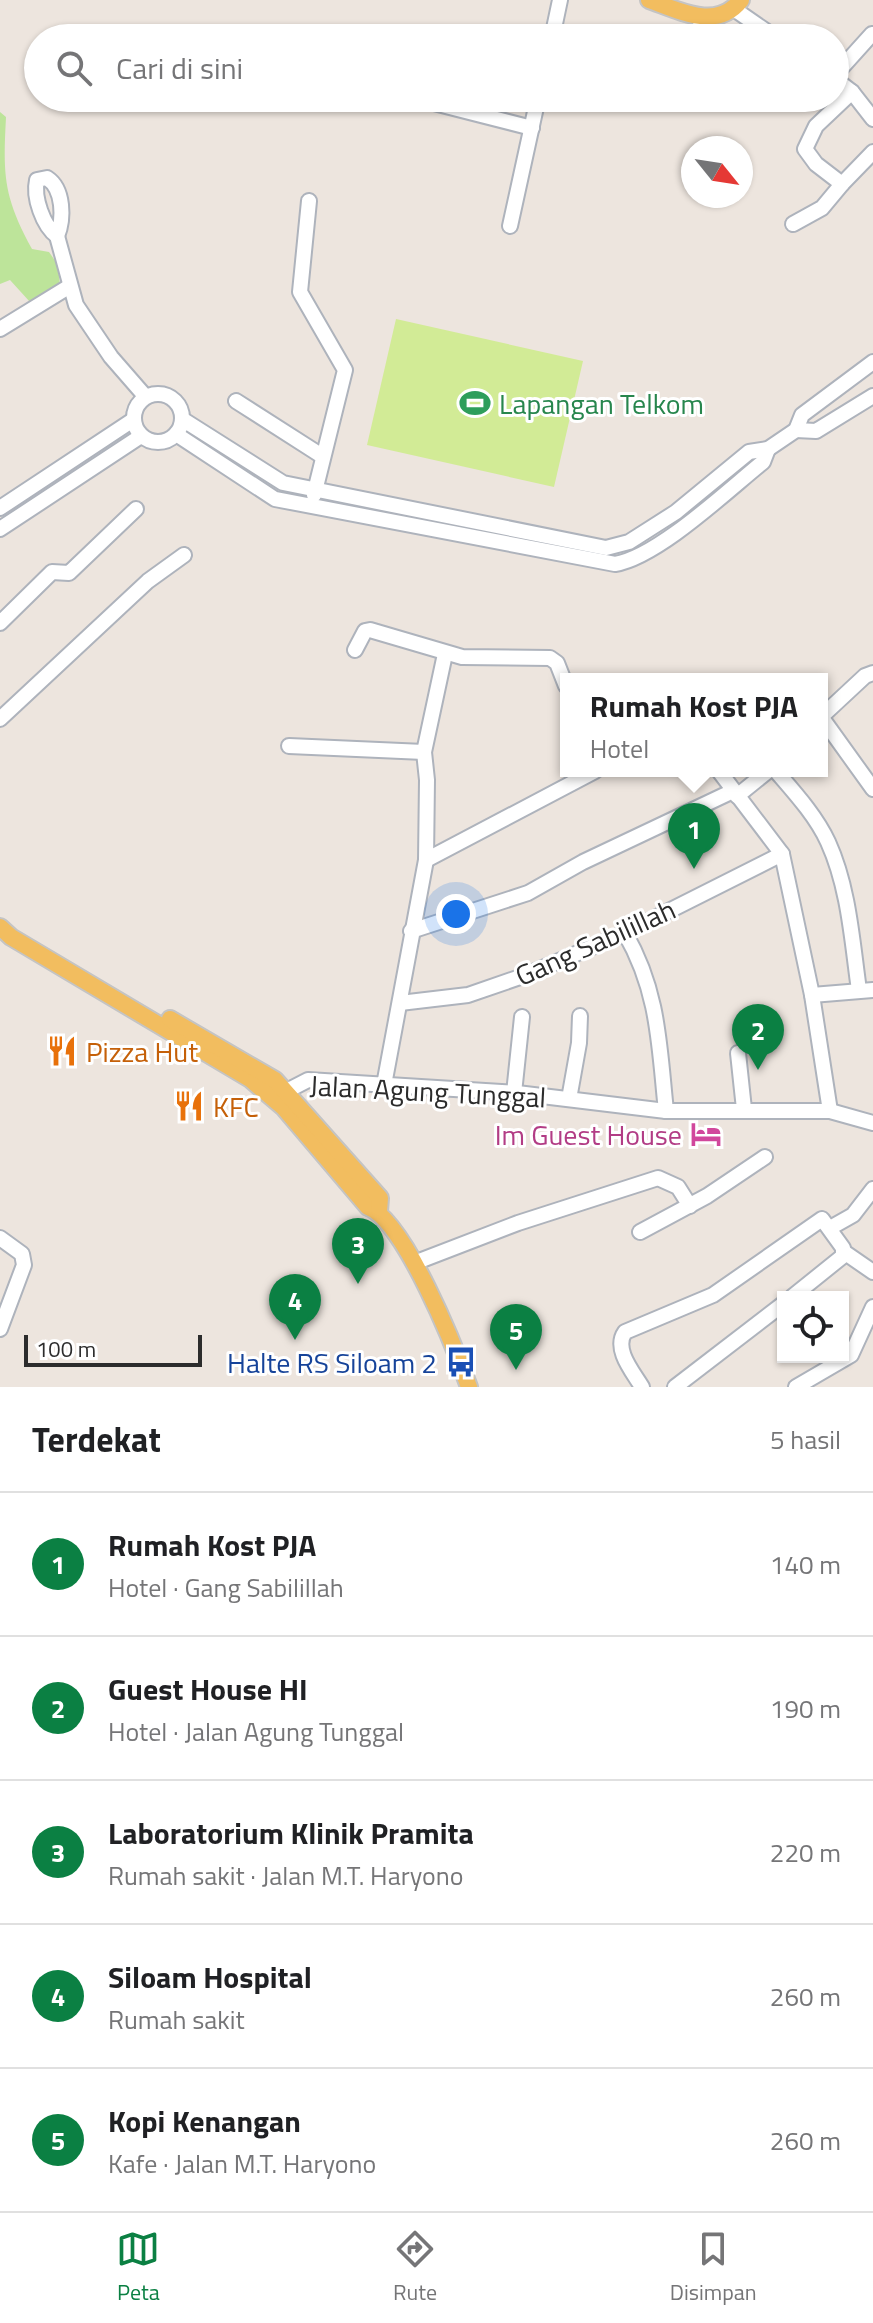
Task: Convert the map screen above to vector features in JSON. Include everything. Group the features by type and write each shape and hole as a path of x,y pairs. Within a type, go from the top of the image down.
{"main road":[{"path":"649,0 713,18 738,4"},
{"path":"0,927 22,944 107,992 118,993 147,1006 227,1049 280,1095 368,1207 379,1211 414,1263 469,1387"}],"street":[{"path":"555,24 560,0"},
{"path":"738,4 760,24"},
{"path":"697,15 701,24"},
{"path":"849,61 872,34"},
{"path":"849,89 873,119"},
{"path":"849,95 852,92"},
{"path":"469,112 532,128"},
{"path":"510,226 535,112"},
{"path":"831,112 816,126 805,149 816,164 842,184"},
{"path":"793,224 822,208 873,152"},
{"path":"309,201 300,292 345,370 312,507"},
{"path":"57,236 76,305 103,345 145,396"},
{"path":"4,327 70,286"},
{"path":"182,419 283,483 629,562 749,452 768,449 796,430 802,415 873,362"},
{"path":"153,393 171,397 181,411 182,419 176,434 159,442 141,436 133,420 136,406 145,396 153,393"},
{"path":"796,430 816,431 873,396"},
{"path":"236,401 322,456"},
{"path":"0,508 133,420"},
{"path":"176,434 275,499 584,552"},
{"path":"1,526 141,436"},
{"path":"275,499 283,483"},
{"path":"0,623 52,572 69,573 136,509"},
{"path":"0,719 148,581 184,555"},
{"path":"355,650 367,630 445,654 481,660 550,658 557,663 561,673"},
{"path":"384,1085 426,860 427,780 424,752 445,654"},
{"path":"828,711 865,676 873,673"},
{"path":"828,725 873,789"},
{"path":"289,746 424,752"},
{"path":"426,860 584,777"},
{"path":"723,777 782,854 812,995 830,1111"},
{"path":"411,931 528,893 583,862 735,793 759,777"},
{"path":"780,777 828,842 842,884 866,990 812,995"},
{"name":"Gang Sabilillah","path":"400,1003 468,995 625,933 782,854"},
{"path":"625,933 649,983 656,1009 666,1111"},
{"path":"569,1099 579,1043 580,1016"},
{"path":"514,1093 522,1017"},
{"path":"738,1053 744,1109"},
{"name":"Jalan Agung Tunggal","path":"280,1095 308,1080 514,1093 666,1111 830,1111 873,1123"},
{"path":"640,1232 690,1206 765,1157"},
{"path":"414,1263 518,1223 658,1178 678,1187 690,1206"},
{"path":"830,1228 853,1215 873,1189"},
{"path":"642,1387 622,1353 620,1339 625,1332 713,1295 765,1261 817,1220 825,1221 844,1252 873,1272"},
{"path":"0,1238 22,1254 24,1265 0,1329"},
{"path":"799,1291 844,1252"},
{"path":"796,1387 814,1383 851,1355 873,1307"},
{"path":"675,1387 777,1309"}],"green space":[{"path":"0,112 6,117 5,170 15,214 32,249 49,252 58,265 60,286 30,302 10,280 0,284"},
{"name":"Lapangan Telkom","path":"396,319 583,361 554,487 367,445"}],"place":[{"name":"Lapangan Telkom","path":"475,403"},
{"name":"Rumah Kost PJA","path":"694,869"},
{"name":"Pizza Hut","path":"62,1051"},
{"name":"Guest House HI","path":"758,1070"},
{"name":"KFC","path":"189,1106"},
{"name":"Im Guest House","path":"706,1134"},
{"name":"Laboratorium Klinik Pramita","path":"358,1284"},
{"name":"Siloam Hospital","path":"295,1340"},
{"name":"Halte RS Siloam 2","path":"461,1362"},
{"name":"Kopi Kenangan","path":"516,1370"}]}
